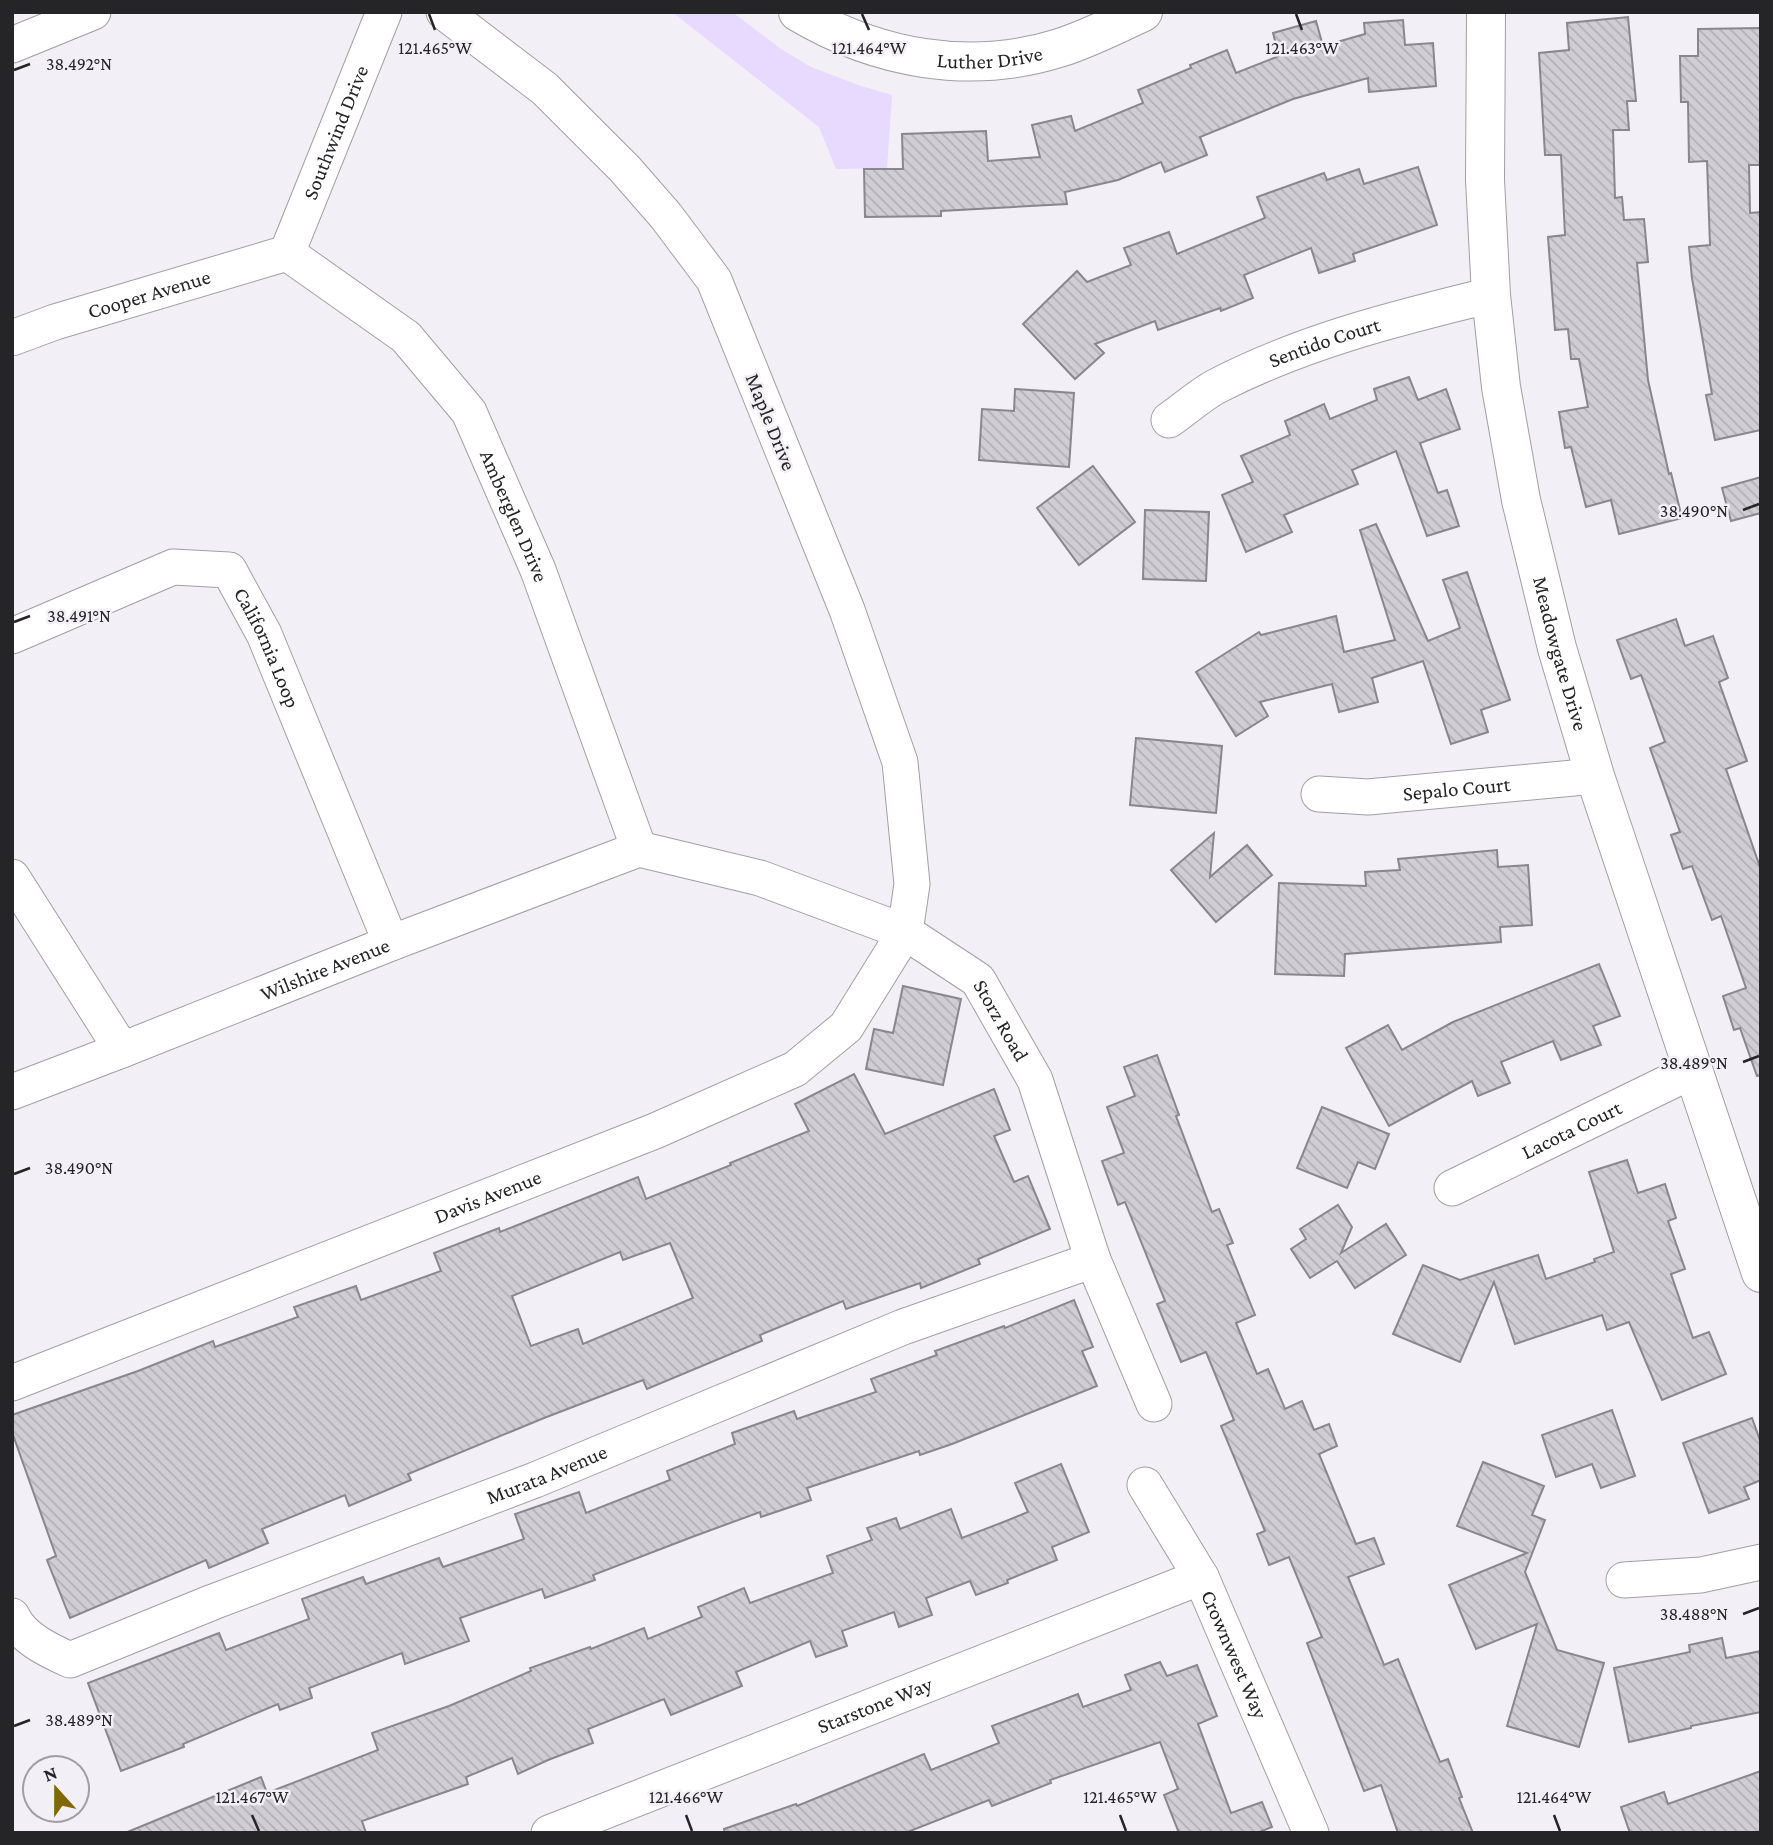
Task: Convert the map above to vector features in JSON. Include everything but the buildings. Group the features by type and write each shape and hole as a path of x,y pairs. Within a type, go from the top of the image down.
{"street":[{"path":"12,45 93,12"},
{"name":"Southwind Drive","path":"287,253 384,12"},
{"name":"Maple Drive","path":"444,12 545,89 625,169 666,216 714,280 847,610 900,762 912,884 905,932"},
{"name":"Luther Drive","path":"798,12 825,29 893,53 931,60 970,62 1014,58 1057,49 1088,38 1143,12"},
{"name":"Meadowgate Drive","path":"1486,12 1485,180 1491,295 1501,387 1521,500 1557,648 1595,776 1761,1273"},
{"name":"Cooper Avenue","path":"12,338 55,322 287,253"},
{"name":"Amberglen Drive","path":"287,253 407,337 469,411 538,570 639,849"},
{"name":"Sentido Court","path":"1169,420 1215,387 1282,355 1346,332 1491,295"},
{"name":"California Loop","path":"12,636 173,567 229,570 264,634 391,943"},
{"name":"Sepalo Court","path":"1319,794 1368,797 1595,776"},
{"name":"Storz Road","path":"639,849 760,878 905,932 978,980 1035,1080 1093,1260 1154,1404"},
{"name":"Wilshire Avenue","path":"12,1092 639,849"},
{"path":"12,877 122,1051"},
{"name":"Davis Avenue","path":"12,1384 655,1131 795,1069 846,1027 905,932"},
{"name":"Lacota Court","path":"1452,1188 1692,1071"},
{"name":"Murata Avenue","path":"12,1615 17,1627 47,1649 70,1660 213,1602 535,1480 903,1327 1093,1260"},
{"name":"Crownwest Way","path":"1145,1485 1201,1577 1311,1833"},
{"path":"1624,1580 1701,1575 1761,1562"},
{"name":"Starstone Way","path":"549,1833 1201,1577"}],"shaded area":[{"path":"672,12 732,12 781,49 811,67 892,95 887,168 836,169 819,127"}]}
